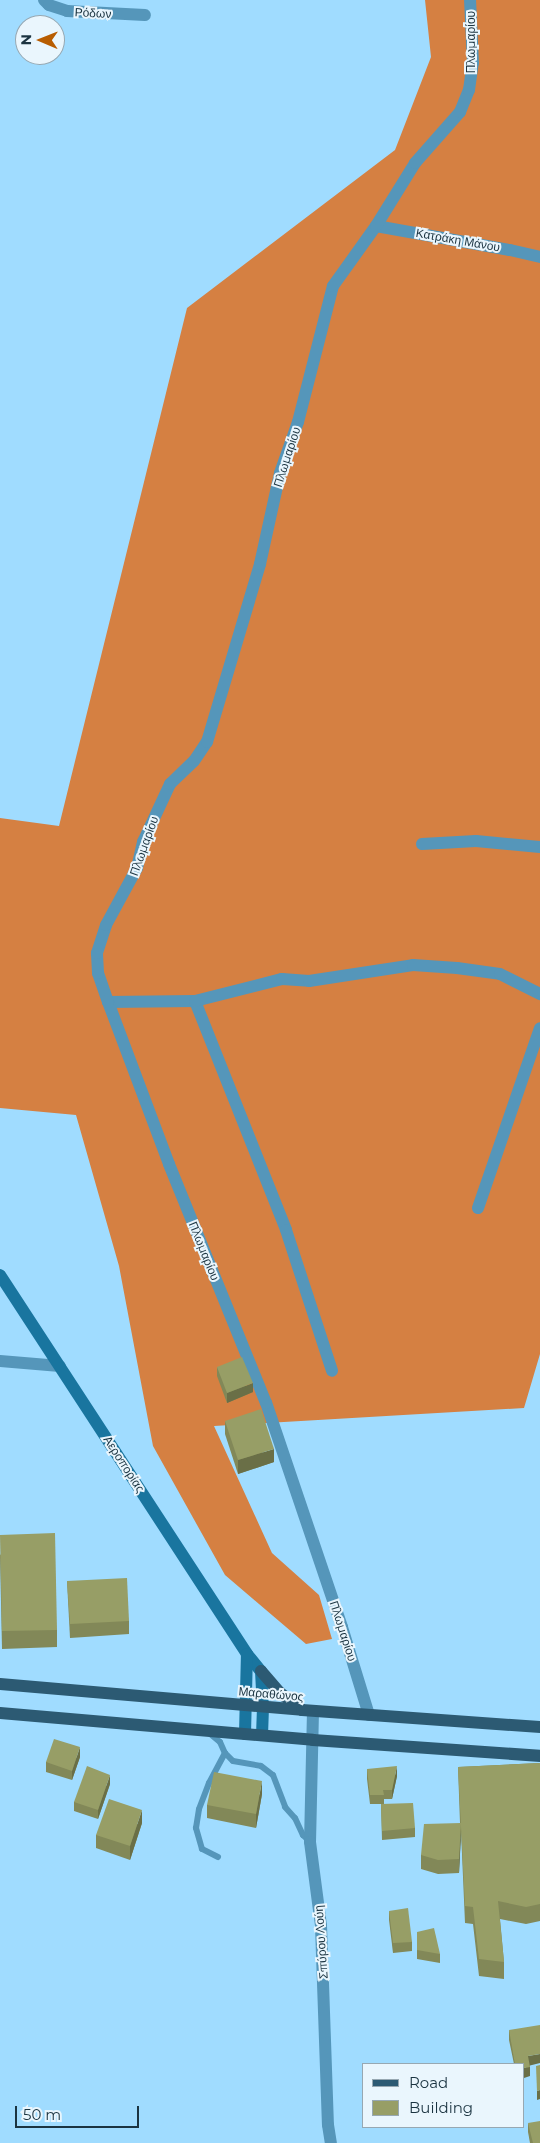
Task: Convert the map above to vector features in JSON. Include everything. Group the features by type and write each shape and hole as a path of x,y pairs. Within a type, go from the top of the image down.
{"main road":[{"path":"261,1671 279,1692 307,1711"},
{"name":"Μαραθώνος","path":"0,1684 307,1711 540,1727"},
{"path":"0,1713 208,1732 540,1756"}],"street":[{"name":"Ρόδων","path":"44,0 49,5 67,11 145,15"},
{"name":"Πλωμαρίου","path":"369,1715 342,1627 266,1403 169,1164 108,1002 98,973 97,953 106,925 137,868 143,842 170,784 194,761 208,742 260,564 280,473 298,422 334,286 376,226 415,162 460,112 469,90 473,63 470,0"},
{"name":"Κατράκη Μάνου","path":"376,226 389,226 446,240 510,250 540,257"},
{"path":"422,844 476,840 540,847"},
{"path":"108,1002 195,1001 282,979 309,981 413,965 457,968 500,974 540,994"},
{"path":"195,1001 286,1230 332,1371"},
{"path":"478,1208 540,1028"},
{"name":"Αεροπορίας","path":"0,1275 247,1654 261,1671"},
{"path":"0,1361 60,1366"},
{"path":"245,1734 247,1654"},
{"path":"261,1671 262,1736"},
{"name":"Σπύρου Λούη","path":"307,1711 312,1740 310,1842 321,1926 328,2125 331,2143"}],"lane":[{"path":"208,1732 220,1742 225,1753 233,1761 261,1766 273,1774 285,1807 295,1818 303,1836 310,1842"},
{"path":"218,1857 202,1849 196,1828 199,1809 209,1782 225,1753"}],"shaded area":[{"path":"425,0 540,0 540,1354 524,1408 214,1426 272,1553 319,1595 332,1639 306,1644 225,1575 153,1446 119,1266 76,1115 0,1108 0,818 59,826 187,308 395,150 431,57"}],"building":[{"path":"242,1357 253,1383 227,1393 217,1367"},
{"path":"261,1409 274,1449 238,1460 225,1421"},
{"path":"55,1533 57,1630 2,1631 0,1535"},
{"path":"127,1578 129,1621 70,1624 67,1581"},
{"path":"54,1739 80,1747 72,1771 46,1762"},
{"path":"540,1763 540,1904 526,1907 498,1901 504,1962 479,1959 473,1907 465,1906 458,1767"},
{"path":"87,1766 110,1775 98,1810 74,1802"},
{"path":"397,1766 392,1790 383,1790 384,1795 370,1795 367,1769"},
{"path":"214,1772 262,1781 256,1814 207,1805"},
{"path":"109,1799 142,1810 130,1846 96,1835"},
{"path":"413,1803 415,1828 382,1831 381,1804"},
{"path":"461,1823 459,1859 438,1860 421,1855 424,1824"},
{"path":"408,1908 412,1942 393,1943 389,1911"},
{"path":"434,1928 440,1954 417,1950 417,1932"},
{"path":"540,2025 540,2054 528,2056 530,2067 525,2068 525,2063 515,2063 509,2030"},
{"path":"540,2065 540,2090 537,2091 536,2066"},
{"path":"540,2121 540,2143 533,2143 528,2123"}]}
